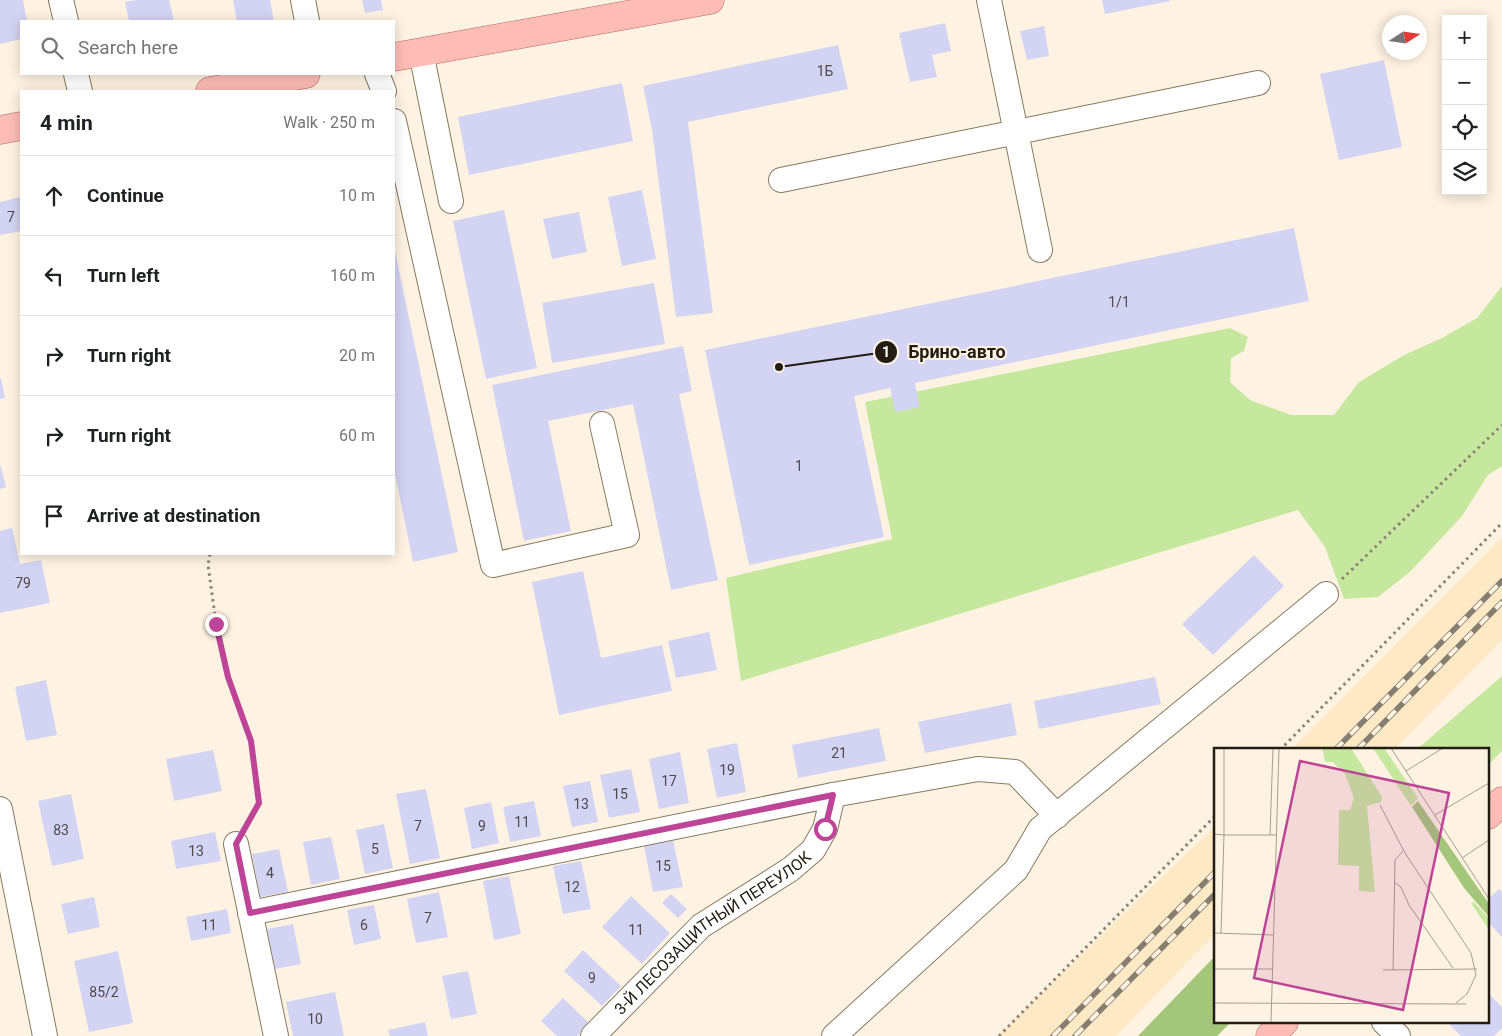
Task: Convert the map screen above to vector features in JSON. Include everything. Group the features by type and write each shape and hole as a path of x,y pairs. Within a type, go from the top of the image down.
{"main road":[{"path":"395,57 611,9 710,0"},
{"path":"216,90 300,75"},
{"path":"0,130 20,126"},
{"path":"1490,813 1502,801"},
{"path":"1270,1036 1282,1024"}],"street":[{"path":"61,0 66,20"},
{"path":"303,0 306,20"},
{"path":"989,0 1040,250"},
{"path":"421,52 451,201"},
{"path":"76,75 80,90"},
{"path":"376,75 384,90"},
{"path":"781,180 1258,83"},
{"path":"395,125 494,565 627,535 602,424"},
{"path":"834,1036 1016,870 1040,829 1326,594"},
{"path":"250,913 833,795 978,769 1015,772 1057,816"},
{"name":"3-Й ЛЕСОЗАЩИТНЫЙ ПЕРЕУЛОК","path":"593,1036 701,926 791,869 813,850 825,829 833,795"},
{"path":"0,809 45,1036"},
{"path":"236,844 276,1036"},
{"path":"1386,1024 1398,1036"}],"path":[{"path":"1326,594 1502,425"},
{"path":"1282,748 1502,523"},
{"path":"210,555 208,565 216,624 228,677 251,741 259,803 236,844"},
{"path":"999,1036 1214,817"}],"shaded area":[{"path":"1502,537 1502,640 1396,748 1293,748"},
{"path":"1214,827 1214,935 1116,1036 997,1036"}],"green space":[{"path":"1502,286 1502,466 1488,475 1462,516 1411,571 1378,597 1344,599 1325,547 1298,510 741,681 726,578 892,539 865,402 1230,328 1248,337 1244,351 1231,358 1230,382 1250,400 1291,415 1334,415 1359,382 1404,355 1442,338 1477,318"},
{"path":"1502,676 1502,751 1490,763 1490,748 1418,748"},
{"path":"1214,957 1214,1024 1229,1024 1217,1036 1138,1036"}],"building":[{"path":"0,0 23,0 27,20 20,20 20,39 0,44"},
{"path":"169,0 174,20 129,20 125,2"},
{"path":"233,0 270,0 274,20 237,20"},
{"path":"362,0 381,0 383,10 365,13"},
{"path":"1102,0 1170,0 1170,1 1105,14"},
{"path":"945,23 951,51 932,55 937,77 910,82 899,33"},
{"path":"1044,26 1049,56 1027,60 1020,31"},
{"path":"838,45 848,89 688,122 713,313 676,317 652,130 643,86"},
{"path":"1384,60 1402,147 1339,160 1320,74"},
{"path":"622,83 633,141 469,175 458,117"},
{"path":"642,190 656,259 622,266 608,197"},
{"path":"20,197 20,231 0,235 0,202"},
{"path":"504,210 537,368 486,379 453,221"},
{"path":"579,212 587,252 552,259 543,219"},
{"path":"1294,228 1309,301 915,383 920,407 895,412 890,388 854,396 884,537 749,565 705,350"},
{"path":"395,251 458,552 413,562 395,474"},
{"path":"654,283 665,344 552,363 542,303"},
{"path":"683,346 692,391 679,394 718,580 671,590 633,404 548,421 571,531 524,541 492,385"},
{"path":"0,379 5,398 0,399"},
{"path":"0,464 6,487 0,489"},
{"path":"12,528 20,564 41,560 50,603 0,613 0,531"},
{"path":"1254,555 1284,586 1213,655 1182,624"},
{"path":"583,571 601,658 662,645 672,691 559,715 532,582"},
{"path":"709,632 717,670 676,678 668,641"},
{"path":"1155,677 1161,704 1039,729 1034,701"},
{"path":"46,680 57,735 26,741 15,687"},
{"path":"1011,703 1017,735 925,753 918,722"},
{"path":"879,728 886,761 798,778 792,745"},
{"path":"737,743 746,792 717,798 707,749"},
{"path":"213,750 222,791 174,801 166,759"},
{"path":"680,752 689,803 659,809 649,759"},
{"path":"631,769 640,812 609,818 600,775"},
{"path":"590,781 598,822 572,827 563,786"},
{"path":"426,789 440,858 410,864 396,794"},
{"path":"71,794 84,859 52,866 38,801"},
{"path":"534,801 541,836 510,842 503,807"},
{"path":"491,802 499,843 472,849 464,808"},
{"path":"384,824 393,868 365,874 356,830"},
{"path":"215,832 221,861 176,869 171,841"},
{"path":"331,837 340,879 311,885 303,842"},
{"path":"673,840 683,887 653,892 644,846"},
{"path":"279,849 288,892 260,897 252,854"},
{"path":"581,861 591,909 563,914 553,866"},
{"path":"509,876 521,934 494,940 483,881"},
{"path":"1499,889 1502,892 1502,937 1490,924 1490,897"},
{"path":"439,892 448,937 416,943 407,899"},
{"path":"671,894 687,909 678,918 662,903"},
{"path":"631,896 670,933 642,964 602,927"},
{"path":"94,897 100,927 68,934 61,904"},
{"path":"374,905 381,939 354,945 347,910"},
{"path":"227,909 231,933 191,941 186,917"},
{"path":"293,924 301,964 275,969 267,929"},
{"path":"583,950 621,986 602,1006 564,971"},
{"path":"118,951 133,1023 89,1032 74,961"},
{"path":"468,971 477,1014 451,1019 442,976"},
{"path":"335,992 344,1036 293,1036 286,1002"},
{"path":"1490,995 1502,1007 1502,1028 1494,1036 1461,1036 1450,1025 1490,1024"},
{"path":"563,998 589,1023 577,1036 557,1036 541,1021"},
{"path":"425,1022 428,1036 390,1036 388,1030"}],"railway":[{"path":"1337,748 1502,581"},
{"path":"1359,748 1502,602"},
{"path":"1053,1036 1214,873"},
{"path":"1075,1036 1214,895"}],"place":[{"name":"Брино-авто","path":"779,367"}],"route":[{"path":"216,624 228,677 251,741 259,803 236,844 250,913 833,795 825,829"}]}
